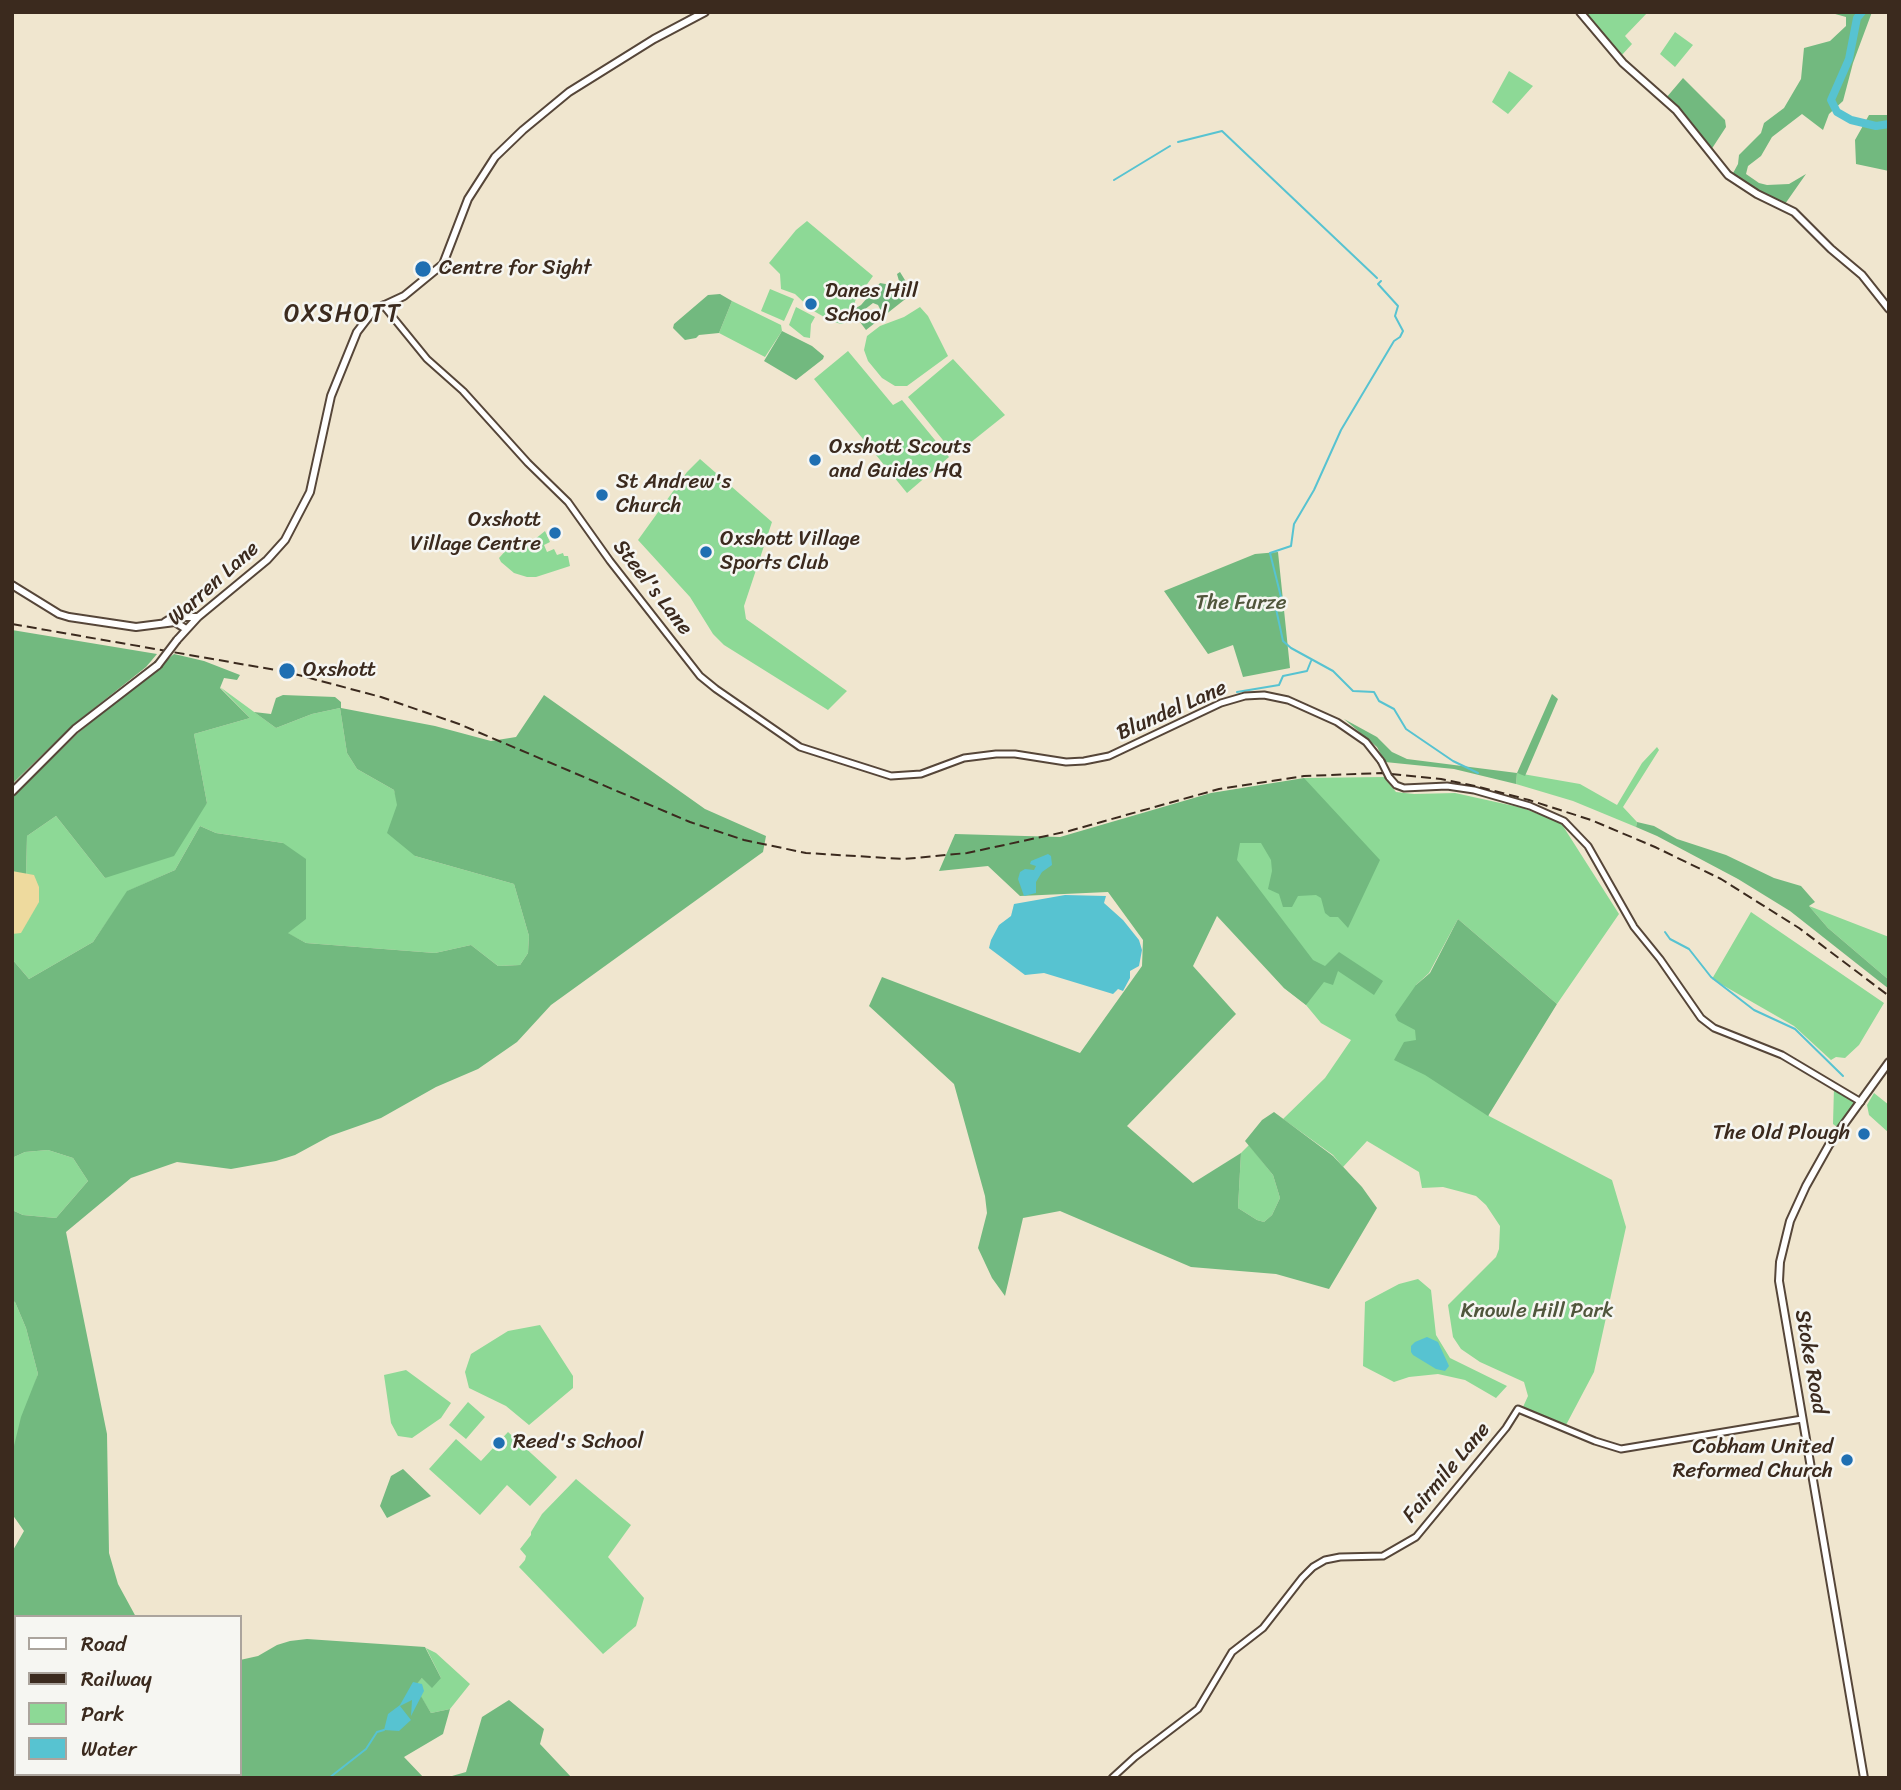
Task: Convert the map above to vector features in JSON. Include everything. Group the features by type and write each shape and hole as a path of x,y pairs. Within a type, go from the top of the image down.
{"main road":[{"path":"383,304 411,291 443,264 461,214 495,157 550,107 625,57 705,12"},
{"path":"1580,12 1623,62 1676,110 1728,175 1757,194 1794,212 1862,275 1889,309"},
{"name":"Warren Lane","path":"13,788 75,729 158,664 198,617 245,580 277,550 310,492 331,396 357,332 374,310 383,304"},
{"path":"12,585 43,605 69,617 136,627 179,623 186,629"},
{"path":"163,623 173,617 198,617"},
{"name":"Stoke Road","path":"1864,1778 1780,1290 1780,1262 1790,1221 1806,1186 1829,1145 1889,1062"}],"street":[{"name":"Steel's Lane","path":"383,304 427,359 454,382 568,502 610,561 700,676 800,747"},
{"name":"Blundel Lane","path":"800,747 891,776 921,774 964,758 996,754 1015,754 1066,762 1084,761 1109,756 1221,703 1245,696 1264,695 1288,700 1337,722 1366,742 1396,785 1408,789 1447,786 1474,790 1530,806 1564,821 1588,846 1634,927 1701,1018 1714,1028 1782,1055 1861,1102"},
{"name":"Fairmile Lane","path":"1112,1778 1198,1709 1232,1652 1263,1628 1313,1567 1325,1560 1340,1557 1382,1556 1416,1537 1506,1428 1518,1409 1595,1441 1621,1448 1802,1419"}],"green space":[{"path":"1583,12 1648,12 1625,36 1632,44 1621,56"},
{"path":"1828,12 1872,12 1853,63 1843,101 1829,114 1823,130 1802,114 1772,137 1761,156 1748,166 1746,174 1767,185 1789,184 1806,174 1785,204 1740,182 1732,175 1739,155 1761,133 1764,123 1784,108 1801,79 1804,48 1830,41 1846,26 1846,17"},
{"path":"1675,32 1693,45 1675,67 1660,54"},
{"path":"1509,71 1533,86 1508,114 1492,102"},
{"path":"1683,78 1725,120 1726,127 1711,150 1666,98"},
{"path":"1869,115 1889,115 1889,171 1856,164 1855,140"},
{"path":"807,221 873,276 855,301 855,317 848,322 841,324 831,321 812,310 795,294 781,289 780,274 769,263 796,230"},
{"path":"900,272 913,293 866,330 860,322 880,309 873,303 855,317 856,308 880,283 896,286 899,281 897,274"},
{"path":"770,289 794,299 784,321 761,311"},
{"path":"720,294 732,301 719,333 685,340 673,328 674,324 708,295"},
{"path":"732,301 781,325 782,331 765,357 719,333"},
{"path":"796,307 815,317 811,324 810,338 804,337 789,325"},
{"path":"920,307 928,316 948,356 907,386 895,386 882,378 868,361 864,350 867,336 880,326 904,317"},
{"path":"782,331 812,346 824,356 796,380 764,361"},
{"path":"848,351 893,405 902,400 949,457 907,493 814,379"},
{"path":"953,359 1005,415 955,455 908,397"},
{"name":"Oxshott Village Sports Club","path":"700,459 772,522 744,606 746,619 847,691 828,710 724,645 713,634 690,597 638,540 687,472"},
{"path":"545,531 550,542 544,545 547,552 554,549 557,555 563,553 568,556 570,566 536,577 527,577 514,573 501,562 499,558 519,536 529,544"},
{"name":"The Furze","path":"1278,552 1290,668 1243,677 1233,645 1208,654 1164,591 1255,554"},
{"path":"12,630 157,654 146,667 73,725 12,784"},
{"path":"174,654 204,661 240,675 237,680 224,678 220,688 250,718 194,734 207,803 174,856 105,878 56,816 27,836 26,877 12,884 12,797 78,733"},
{"path":"220,687 276,728 312,714 340,708 347,753 357,769 394,790 415,856 514,884 529,936 528,953 520,965 498,966 471,945 435,953 306,943 287,933 283,843 216,833 200,826 175,870 128,891 93,942 29,979 12,959 12,884 26,877 27,836 56,816 105,878 207,803 194,734 250,718"},
{"path":"1552,694 1558,699 1525,776 1517,773"},
{"path":"283,695 335,697 341,702 341,708 435,726 491,741 516,737 544,695 705,809 766,836 763,852 551,1005 517,1042 478,1069 436,1087 381,1118 330,1136 295,1155 276,1161 231,1169 177,1162 131,1178 66,1232 107,1434 109,1553 118,1584 135,1615 14,1615 14,1664 12,1552 24,1531 12,1514 12,1454 21,1417 38,1374 26,1328 15,1302 12,1301 12,1210 23,1215 56,1218 88,1181 73,1158 48,1150 25,1152 12,1158 12,959 29,979 93,942 127,891 175,870 200,826 216,833 283,843 306,859 306,919 288,933 306,943 435,953 471,945 498,966 520,965 528,953 529,936 514,884 415,856 387,833 397,805 394,790 357,769 347,753 340,708 312,714 276,728 254,712 271,714 276,698"},
{"path":"1344,719 1377,737 1392,752 1407,759 1517,773 1516,784 1454,769 1385,762 1377,747"},
{"path":"1657,747 1659,750 1623,807 1637,822 1636,827 1573,801 1516,784 1517,773 1580,784 1617,805 1642,763"},
{"name":"Knowle Hill Park","path":"1384,777 1396,792 1455,793 1523,808 1561,823 1619,914 1557,1004 1458,919 1429,973 1416,985 1489,1116 1612,1180 1626,1227 1594,1372 1566,1425 1523,1407 1528,1396 1524,1382 1480,1362 1461,1349 1453,1337 1448,1305 1496,1257 1499,1249 1500,1226 1486,1205 1476,1196 1462,1192 1443,1187 1422,1188 1419,1172 1367,1141 1343,1167 1333,1155 1283,1119 1325,1078 1351,1040 1321,1023 1306,1005 1284,988 1255,955 1211,839 1304,778"},
{"path":"1304,778 1380,860 1348,928 1338,917 1330,917 1325,913 1321,898 1316,895 1298,896 1292,907 1283,907 1279,894 1268,889 1272,871 1271,860 1261,843 1240,843 1237,860 1313,960 1325,966 1339,952 1383,981 1374,995 1338,971 1333,985 1324,982 1306,1005 1284,988 1217,916 1193,966 1236,1014 1127,1126 1193,1183 1241,1153 1238,1208 1264,1222 1272,1215 1280,1198 1273,1175 1245,1141 1262,1120 1274,1112 1333,1156 1362,1187 1377,1208 1329,1289 1276,1274 1191,1267 1060,1211 1023,1218 1005,1296 992,1278 978,1248 987,1213 985,1196 954,1084 869,1006 882,977 1080,1053 1142,966 1143,940 1108,892 1020,896 988,866 939,871 955,834 1060,837 1211,793"},
{"path":"1637,822 1654,826 1677,839 1726,855 1774,878 1801,886 1815,902 1809,906 1828,928 1889,980 1889,989 1790,911 1738,879 1636,827"},
{"path":"1809,906 1889,937 1889,980 1828,928"},
{"path":"1751,912 1884,1003 1859,1045 1845,1058 1836,1057 1831,1060 1794,1026 1712,979"},
{"path":"1458,919 1557,1004 1488,1116 1425,1075 1394,1060 1404,1042 1416,1040 1415,1030 1398,1021 1395,1015 1416,985 1430,973"},
{"path":"1834,1087 1853,1099 1854,1105 1837,1127 1833,1124"},
{"path":"1874,1093 1889,1105 1889,1133 1869,1115 1867,1105"},
{"path":"1249,1145 1273,1175 1280,1198 1272,1215 1264,1222 1238,1208 1241,1153"},
{"path":"48,1150 73,1158 88,1181 56,1218 23,1215 12,1210 12,1158 25,1152"},
{"path":"1418,1279 1431,1290 1436,1335 1450,1358 1507,1386 1496,1398 1465,1380 1438,1374 1409,1377 1394,1382 1363,1366 1365,1302 1399,1284"},
{"path":"12,1301 15,1302 26,1328 38,1374 12,1454"},
{"path":"540,1325 573,1376 573,1388 529,1425 506,1406 469,1388 465,1372 471,1354 508,1331"},
{"path":"406,1370 451,1403 441,1418 412,1438 398,1436 391,1423 384,1375"},
{"path":"468,1402 485,1417 466,1439 449,1425"},
{"path":"508,1432 557,1477 530,1506 507,1485 480,1515 429,1469 456,1439 481,1461"},
{"path":"403,1469 431,1496 387,1518 380,1506 391,1476"},
{"path":"576,1479 631,1525 608,1557 644,1598 636,1626 603,1654 519,1567 526,1556 520,1549 542,1514"},
{"path":"307,1639 425,1647 441,1678 432,1688 422,1678 415,1686 431,1713 450,1709 443,1734 404,1757 424,1778 110,1778 109,1776 242,1776 242,1660 258,1656 290,1641"},
{"path":"426,1648 436,1653 470,1684 450,1709 431,1713 414,1686 422,1678 441,1678"},
{"path":"509,1700 544,1729 540,1744 572,1778 445,1778 466,1772 482,1717"},
{"path":"12,1712 14,1776 67,1778 12,1778"}],"sand":[{"path":"12,871 34,875 39,887 39,902 21,933 12,934"}],"water":[{"path":"1048,854 1051,856 1052,865 1042,872 1036,882 1036,893 1024,896 1018,879 1020,872 1025,869 1034,870 1036,866 1030,864 1031,861"},
{"path":"1065,895 1106,896 1104,903 1123,920 1139,940 1142,950 1139,966 1130,971 1130,978 1123,991 1118,989 1113,994 1044,973 1025,975 989,948 999,925 1011,916 1014,904"},
{"path":"1427,1337 1438,1342 1449,1366 1445,1371 1436,1369 1411,1352 1411,1346 1415,1342"},
{"path":"413,1682 422,1684 424,1691 411,1716 412,1700 400,1706 411,1720 399,1731 384,1730 388,1714 400,1705"}],"waterway":[{"path":"1862,12 1857,18 1849,59 1831,100 1837,112 1851,120 1876,126 1889,124"},
{"path":"1178,142 1222,131 1377,278"},
{"path":"1114,180 1170,146"},
{"path":"1381,281 1378,284 1398,306 1395,316 1403,331 1394,341 1341,430 1314,490 1294,524 1291,546 1270,553 1281,597 1275,604 1283,641 1291,648 1333,671 1353,691 1374,692 1379,701 1394,709 1406,729 1453,761 1478,773"},
{"path":"1237,692 1279,685 1283,676 1307,671 1311,661"},
{"path":"1665,932 1670,939 1689,949 1711,977 1754,1010 1795,1029 1843,1076"},
{"path":"329,1778 366,1749 377,1732 384,1730"}],"railway":[{"path":"12,624 287,672 381,697 459,724 690,822 744,840 806,853 904,859 967,853 1069,831 1219,789 1304,776 1382,773 1441,779 1529,800 1591,820 1655,847 1721,879 1799,928 1889,996"}],"place":[{"name":"Centre for Sight","path":"423,269"},
{"name":"Danes Hill School","path":"811,304"},
{"name":"Oxshott Scouts and Guides HQ","path":"815,460"},
{"name":"St Andrew's Church","path":"602,495"},
{"name":"Oxshott Village Centre","path":"555,533"},
{"name":"Oxshott Village Sports Club","path":"706,552"},
{"name":"Oxshott","path":"287,671"},
{"name":"The Old Plough","path":"1864,1134"},
{"name":"Reed's School","path":"499,1443"},
{"name":"Cobham United Reformed Church","path":"1847,1460"}],"district":[{"name":"OXSHOTT","path":"343,315"}]}
